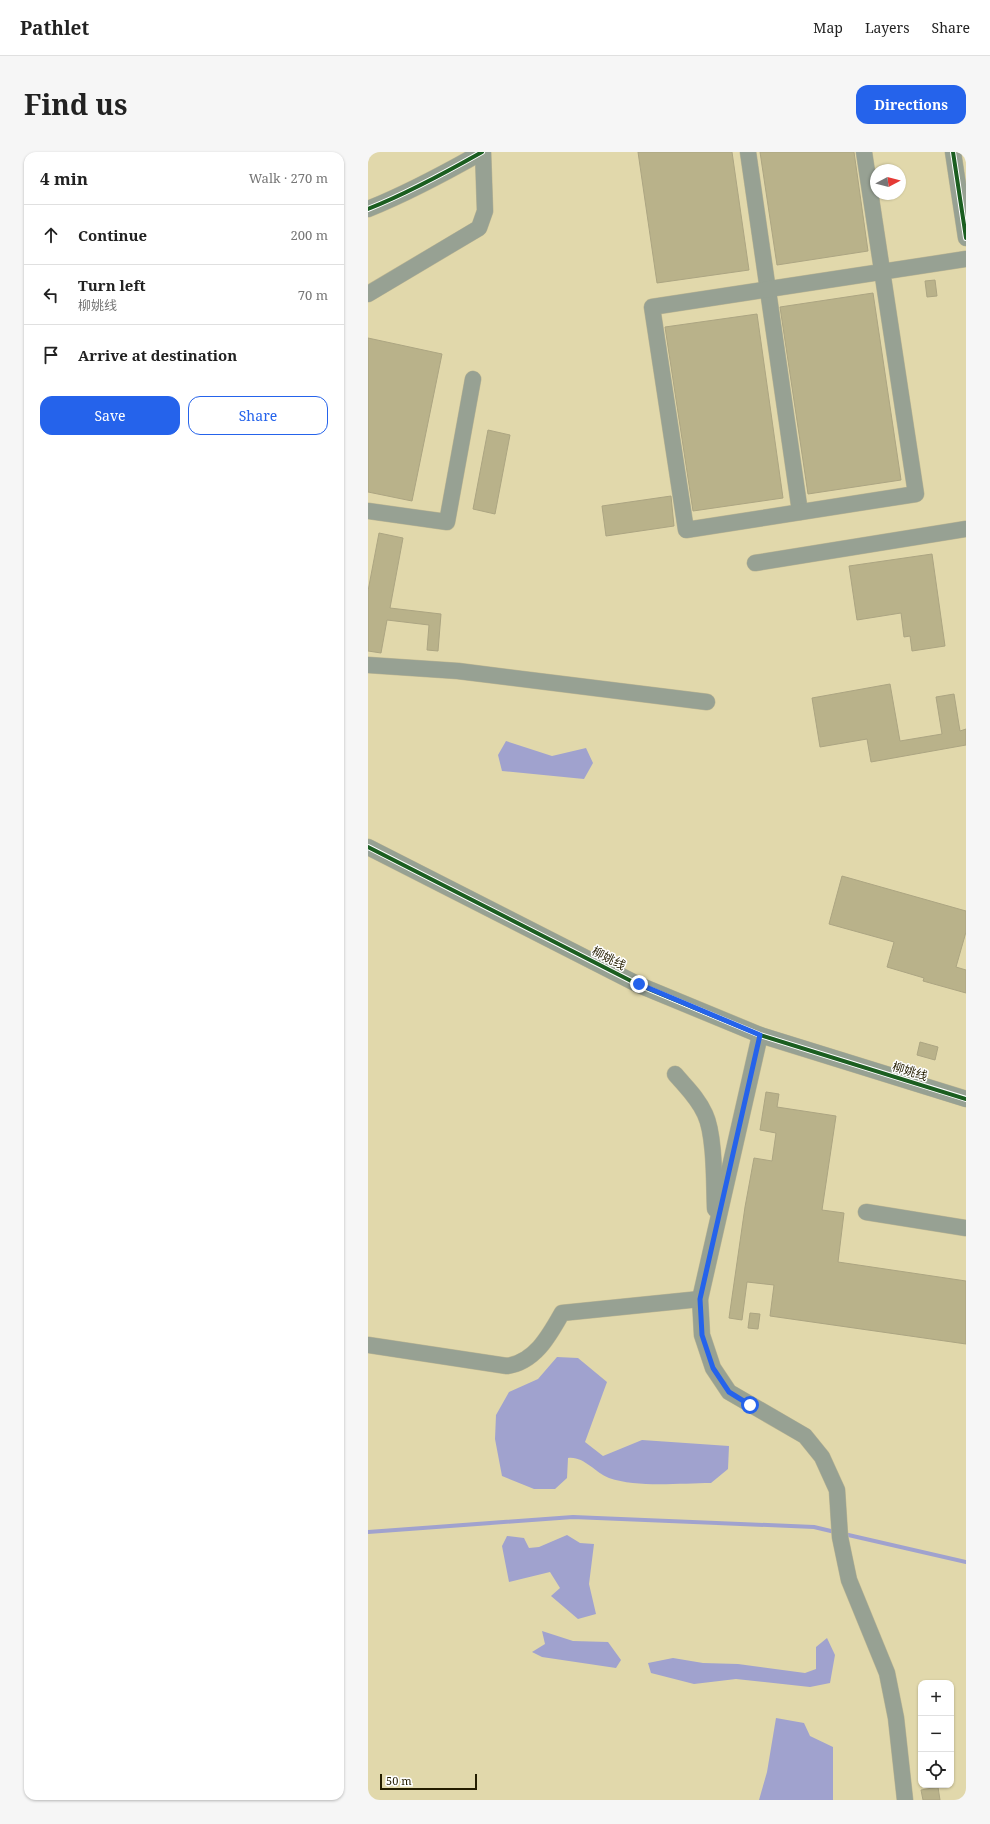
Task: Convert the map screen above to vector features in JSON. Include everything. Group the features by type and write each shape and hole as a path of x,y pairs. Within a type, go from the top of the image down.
{"street":[{"path":"368,209 408,192 483,152 485,211 479,228 368,294"},
{"path":"748,152 800,512"},
{"path":"864,152 882,272 916,494 686,530 652,307 768,289 882,272 966,259"},
{"path":"953,152 966,238"},
{"path":"368,511 447,522 473,379"},
{"path":"755,563 966,530"},
{"path":"368,665 458,672 707,702"},
{"name":"柳姚线","path":"368,847 639,984 760,1035 966,1098"},
{"path":"760,1035 700,1299 702,1335 713,1368 729,1392 805,1436 822,1457 837,1490 840,1537 849,1580 887,1673 896,1718 905,1800"},
{"path":"675,1074 698,1101 706,1114 710,1129 716,1229"},
{"path":"866,1212 966,1228"},
{"path":"368,1345 507,1366 518,1364 532,1356 548,1338 562,1313 700,1299"}],"water":[{"path":"506,741 552,756 586,748 593,763 584,779 502,771 498,755"},
{"path":"557,1357 578,1358 607,1382 585,1442 603,1456 642,1440 729,1446 728,1469 711,1483 646,1484 620,1481 609,1478 579,1459 568,1458 567,1478 555,1489 534,1489 502,1476 495,1439 496,1415 509,1392 538,1379"},
{"path":"567,1535 580,1543 594,1544 589,1584 596,1614 578,1619 551,1596 560,1588 550,1572 509,1582 502,1546 507,1536 524,1538 529,1548 539,1547"},
{"path":"542,1631 573,1641 608,1642 621,1660 616,1668 542,1657 532,1652 545,1644"},
{"path":"827,1638 835,1655 830,1683 810,1687 736,1679 694,1684 651,1673 648,1663 673,1658 703,1663 738,1664 805,1673 816,1669 816,1647"},
{"path":"776,1718 804,1723 810,1736 833,1747 833,1800 759,1800 767,1772"}],"building":[{"path":"638,152 732,152 749,270 657,283"},
{"path":"760,152 854,152 868,251 777,265"},
{"path":"935,280 937,296 927,297 925,281"},
{"path":"873,293 901,480 808,494 780,307"},
{"path":"757,314 783,498 693,511 665,327"},
{"path":"368,338 442,354 412,501 368,492"},
{"path":"488,430 510,435 495,514 473,509"},
{"path":"671,496 674,526 606,536 602,506"},
{"path":"379,533 403,538 390,608 441,614 438,651 427,650 429,625 387,620 381,653 368,651 368,591"},
{"path":"932,554 945,646 912,651 910,636 904,637 901,613 857,620 849,566"},
{"path":"890,684 900,741 942,734 936,697 954,694 960,731 966,729 966,745 871,762 867,739 820,747 812,698"},
{"path":"842,876 966,911 966,932 956,967 966,970 966,993 923,981 924,978 887,967 894,942 829,924"},
{"path":"920,1042 938,1047 935,1060 917,1055"},
{"path":"766,1092 779,1094 777,1107 836,1116 822,1210 844,1213 838,1262 966,1281 966,1344 770,1316 774,1285 747,1282 742,1320 729,1318 745,1207 754,1158 772,1161 776,1133 760,1130"},
{"path":"750,1313 760,1314 758,1329 748,1328"},
{"path":"938,1788 940,1800 923,1800 921,1790"}],"waterway":[{"path":"368,1532 573,1517 814,1527 835,1532"},
{"path":"844,1534 966,1562"}],"cycle path":[{"path":"368,209 426,182 482,152"},
{"path":"953,152 966,238"},
{"path":"368,847 639,985 760,1035 966,1099"}],"route":[{"path":"639,984 760,1035 700,1299 702,1335 713,1368 729,1392 750,1405"}]}
